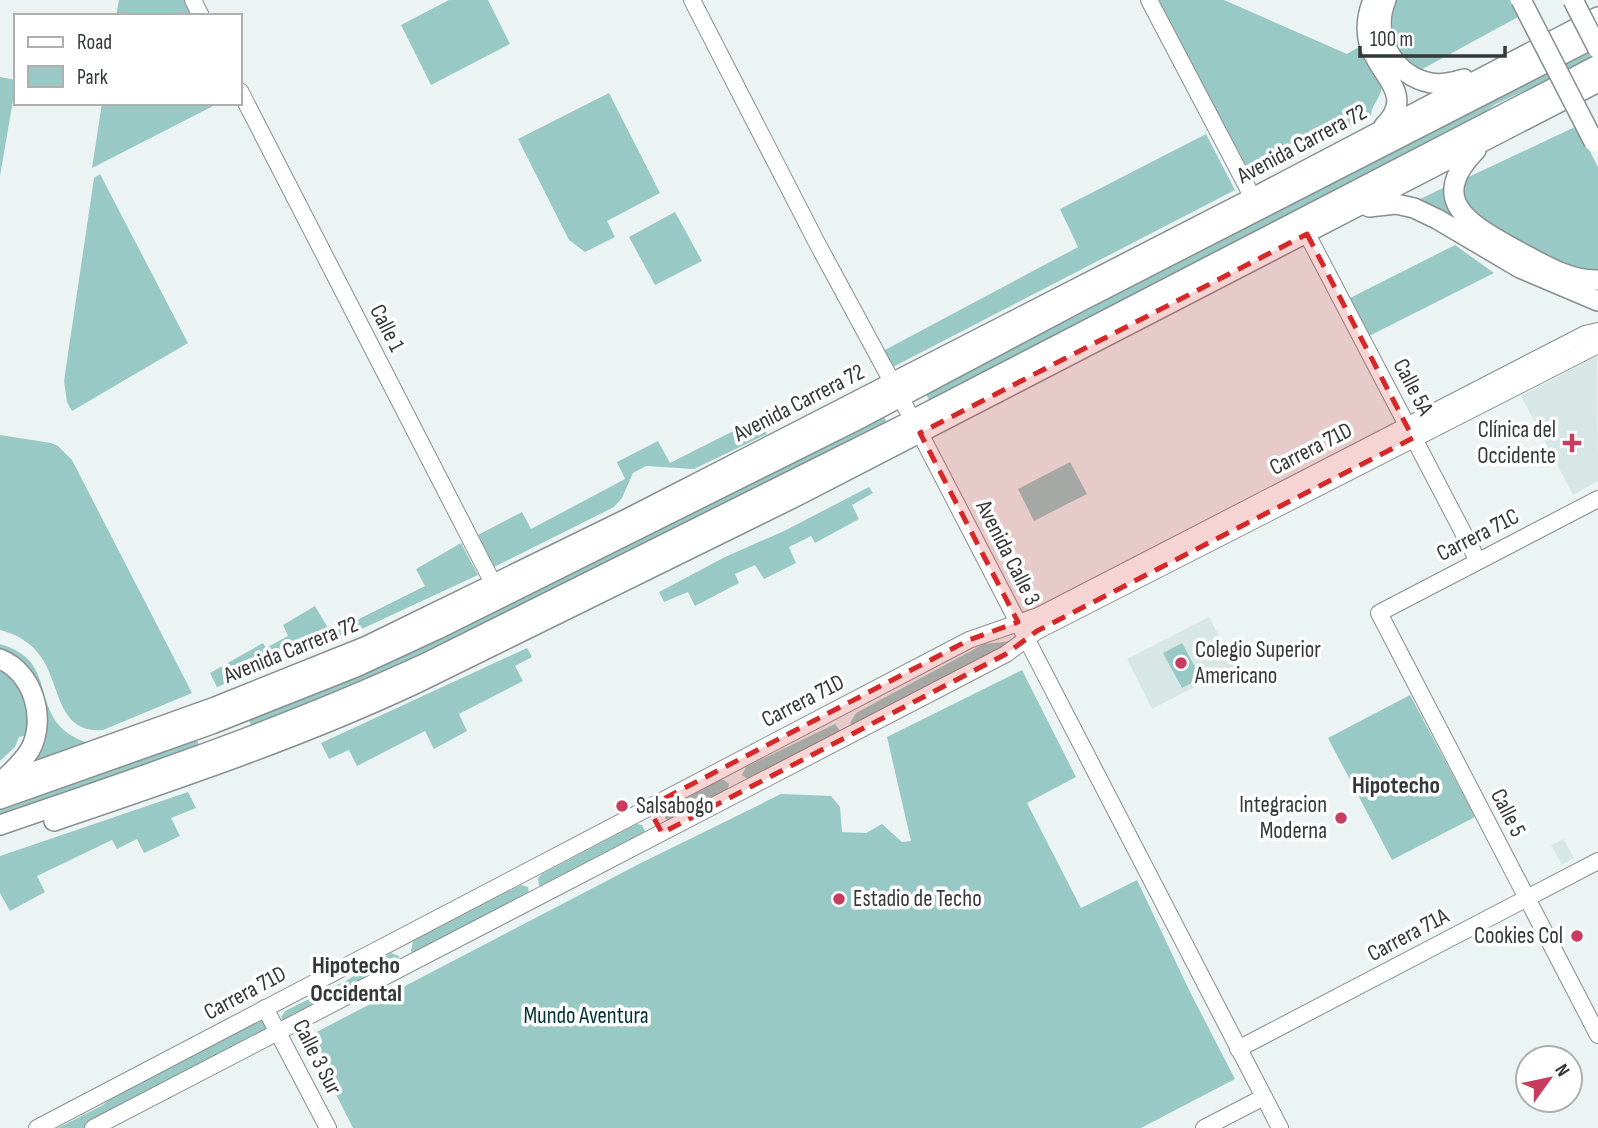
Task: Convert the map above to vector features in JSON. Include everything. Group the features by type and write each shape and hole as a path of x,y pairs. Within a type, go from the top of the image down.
{"highway":[{"path":"1373,0 1367,16 1370,47 1389,77 1396,98 1394,114 1381,129"},
{"path":"1386,0 1380,31 1384,44 1391,57 1412,77 1434,83 1447,83 1494,70"},
{"path":"1521,0 1596,146"},
{"path":"1573,0 1598,49"},
{"name":"Avenida Carrera 72","path":"0,799 223,720 399,647 624,538 896,390 1035,310 1598,17"},
{"name":"Avenida Carrera 72","path":"0,783 169,725 345,656 1080,301 1598,36"},
{"path":"0,825 211,752 344,699 442,655 721,517 1181,298 1307,234 1355,199 1598,65"},
{"path":"0,839 247,754 360,710 417,683 765,512 1126,309 1355,199 1485,141 1598,82"},
{"path":"1485,141 1463,163 1456,176 1455,199 1467,220 1561,272 1576,278 1598,280"},
{"path":"1289,195 1306,170"},
{"path":"1355,199 1414,208 1520,268 1598,301"},
{"path":"1126,309 1181,298"},
{"path":"1035,310 1080,301"},
{"path":"721,517 765,512"},
{"path":"345,656 399,647"},
{"path":"417,683 442,655"},
{"path":"0,659 16,668 24,678 35,703 37,727 29,752 0,783"},
{"path":"135,751 169,725"}],"street":[{"name":"Avenida Calle 3","path":"692,0 1280,1128"},
{"path":"1149,0 1253,198"},
{"name":"Calle 1","path":"242,96 494,585"},
{"name":"Calle 5A","path":"1307,234 1478,561"},
{"name":"Carrera 71D","path":"93,1128 1006,654 1037,631 1410,432 1585,334 1598,331"},
{"name":"Carrera 71D","path":"37,1128 969,640 1050,610 1410,432 1598,345"},
{"name":"Carrera 71C","path":"1379,612 1598,499"},
{"name":"Calle 5","path":"1379,612 1598,1035"},
{"path":"837,709 850,735"},
{"path":"728,766 741,792"},
{"path":"648,807 662,833"},
{"name":"Carrera 71A","path":"1238,1049 1598,861"},
{"path":"525,872 539,897"},
{"path":"397,939 411,964"},
{"name":"Calle 3 Sur","path":"265,1008 328,1128"},
{"path":"1204,1128 1264,1097"}],"highlighted area":[{"path":"1307,234 1413,438 1037,631 1006,654 662,833 648,807 969,640 1018,622 920,433"}],"shaded area":[{"name":"Clínica del Occidente","path":"1597,356 1598,481 1573,495 1521,396"},
{"name":"Colegio Superior Americano","path":"1209,617 1235,666 1152,709 1127,659"},
{"path":"1564,839 1574,858 1562,865 1551,845"}],"green space":[{"path":"119,0 185,0 193,14 116,14"},
{"path":"449,0 488,0 510,44 431,85 401,25"},
{"path":"1158,0 1224,0 1347,54 1362,45 1382,86 1371,117 1251,179"},
{"path":"1395,0 1510,0 1518,17 1417,72 1392,47 1387,15"},
{"path":"1598,43 1598,56 1496,104 1456,132 932,405 924,391"},
{"path":"0,77 14,80 14,95 0,176"},
{"path":"609,93 660,193 607,221 615,237 585,252 569,240 518,139"},
{"path":"102,105 215,105 92,168"},
{"path":"1577,126 1598,167 1598,272 1578,270 1528,248 1471,212 1462,198 1462,180"},
{"path":"1206,134 1235,190 891,368 883,351 1078,247 1060,209"},
{"path":"100,174 188,343 72,411 67,402 64,381 94,178"},
{"path":"1447,186 1465,228 1418,200"},
{"path":"675,212 702,261 655,285 629,237"},
{"path":"1455,245 1494,273 1369,336 1350,298"},
{"path":"882,413 887,423 485,628 253,731 247,715"},
{"path":"759,418 767,434 694,469 646,466 633,473 622,498 614,507 494,567 478,535 522,512 531,529 625,479 617,462 658,441 670,463"},
{"path":"0,435 51,443 72,460 192,693 103,730 88,729 68,716 48,668 33,647 23,639 0,630"},
{"path":"1070,462 1087,494 1034,521 1018,489"},
{"path":"869,487 873,493 852,505 859,519 815,543 811,536 789,547 796,563 764,579 755,565 735,574 739,583 695,606 688,592 664,602 659,592"},
{"path":"461,543 478,575 338,640 217,687 210,673 263,643 266,648 288,636 283,625 315,606 331,633 425,586 416,569"},
{"path":"1013,641 852,726 850,723 856,713 984,644"},
{"path":"1182,643 1201,678 1182,688 1163,653"},
{"path":"0,644 16,651 35,668 46,701 58,724 71,735 86,742 33,761 43,725 0,652"},
{"path":"527,648 532,657 515,666 523,681 459,714 467,731 434,749 425,731 357,766 349,750 329,759 321,743"},
{"path":"0,665 26,690 32,734 19,737 15,747 0,761"},
{"name":"Mundo Aventura","path":"1022,670 1076,777 1027,803 1081,908 1137,880 1235,1079 1141,1128 353,1128 307,1037 641,863 781,794 831,796 840,807 842,832 866,833 882,824 902,842 911,841 887,737"},
{"path":"1410,695 1475,817 1392,860 1328,738"},
{"path":"835,724 841,732 749,780 742,775 746,767"},
{"path":"195,735 201,750 0,820 0,803"},
{"path":"719,780 729,784 727,793 670,822 665,818 667,809"},
{"path":"188,792 196,808 171,818 180,836 144,853 137,839 117,849 112,840 37,876 45,892 10,911 0,893 0,856"},
{"path":"637,824 642,825 646,833 542,888 539,885 538,878 542,874"},
{"path":"521,885 528,887 529,894 413,954 411,951 413,941"},
{"path":"391,953 399,956 400,963 284,1022 281,1017 285,1011 349,979"},
{"path":"264,1018 268,1030 84,1128 58,1128 103,1105 121,1089"}],"place":[{"name":"Clínica del Occidente","path":"1572,443"},
{"name":"Colegio Superior Americano","path":"1181,663"},
{"name":"Salsabogo","path":"622,806"},
{"name":"Integracion Moderna","path":"1341,818"},
{"name":"Estadio de Techo","path":"839,899"},
{"name":"Cookies Col","path":"1577,936"}],"district":[{"name":"Hipotecho","path":"1396,785"},
{"name":"Hipotecho Occidental","path":"356,979"}]}
